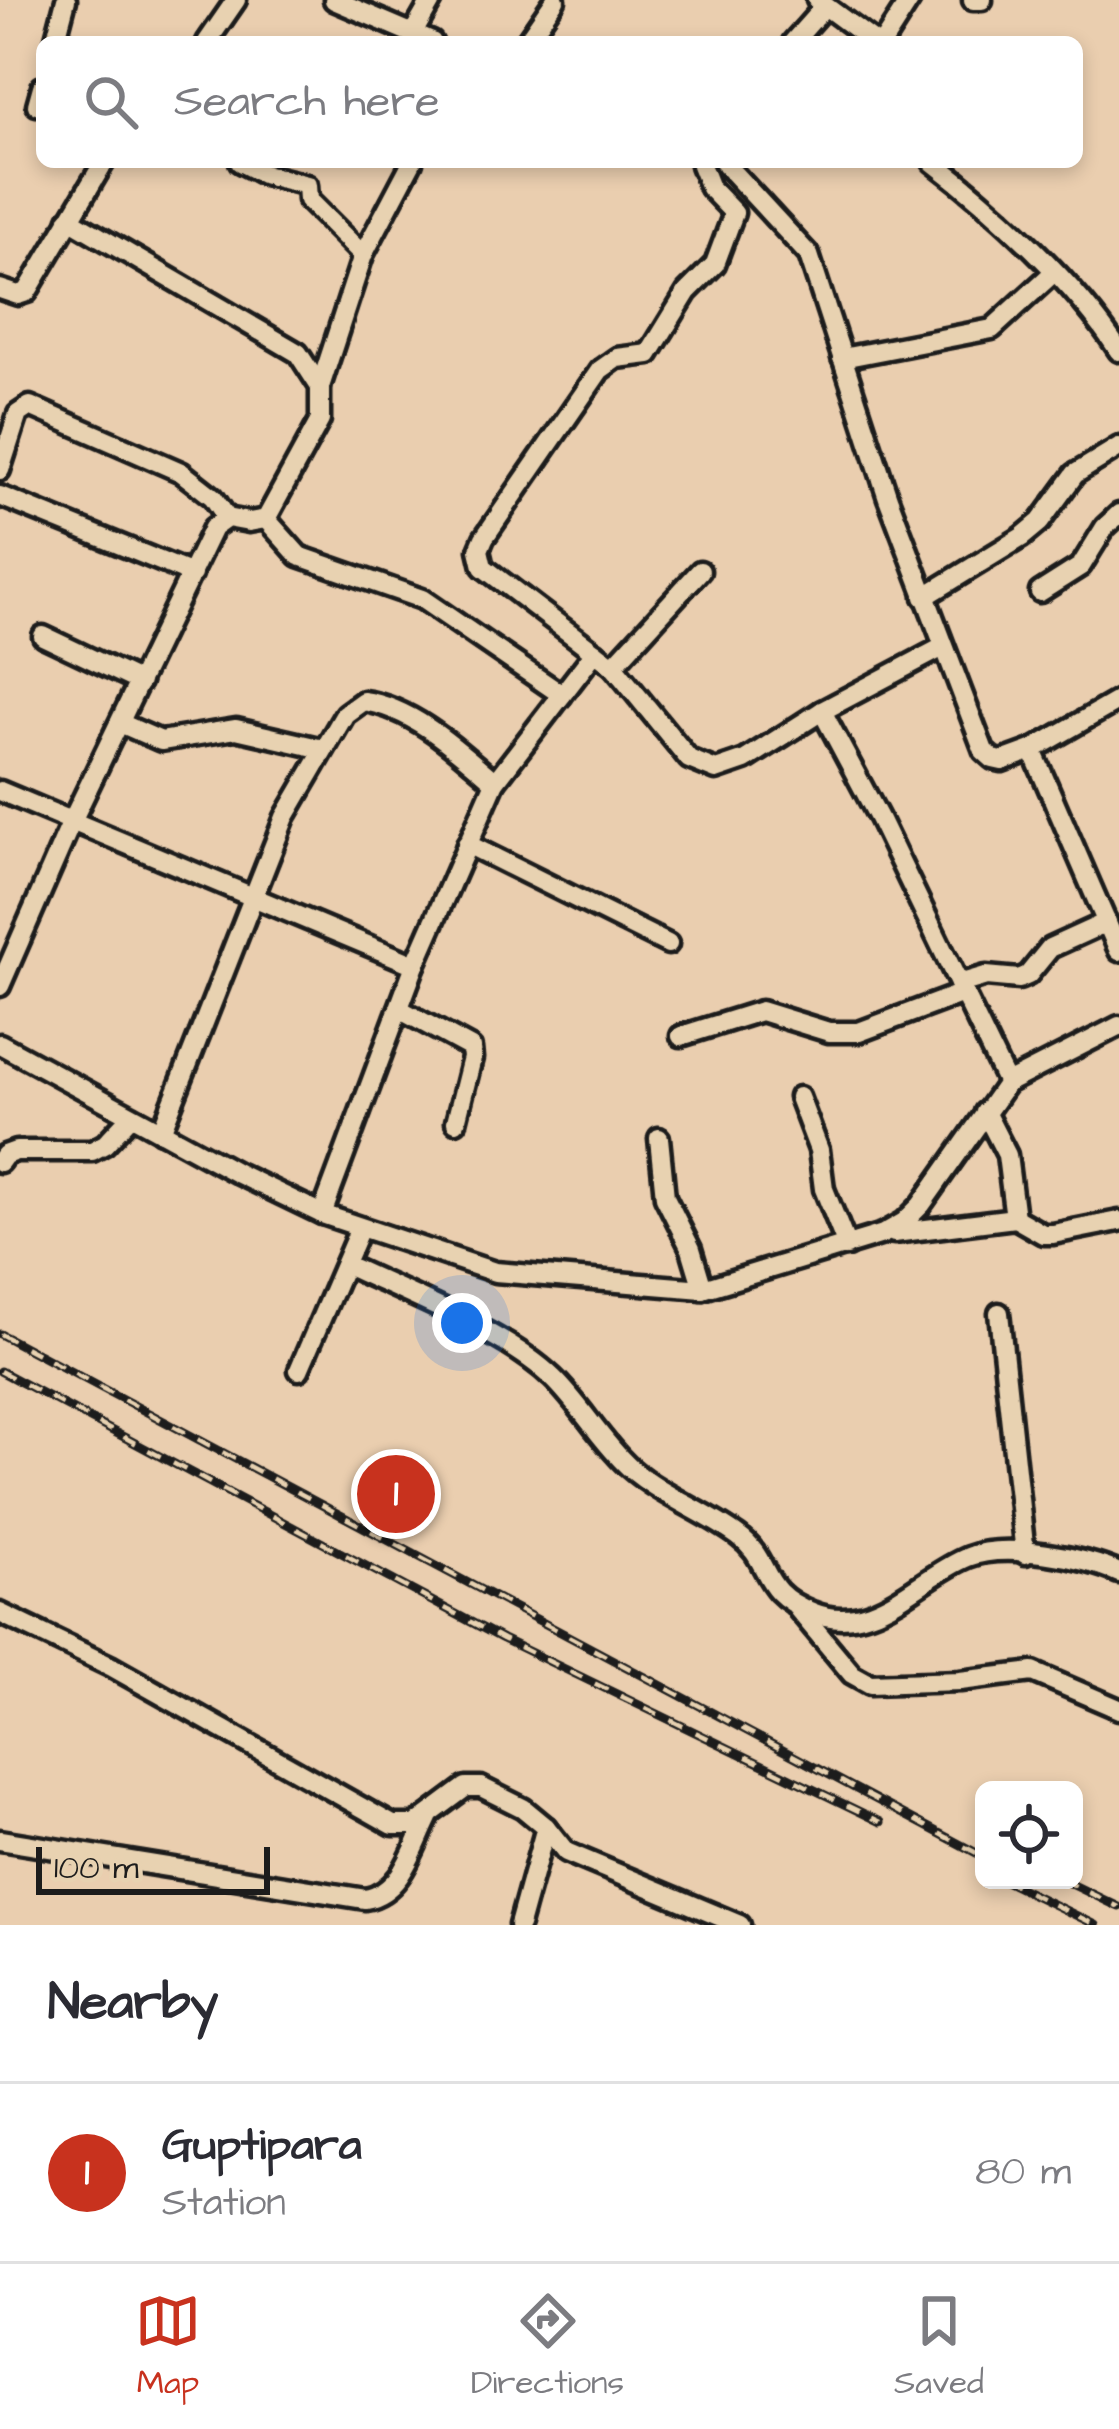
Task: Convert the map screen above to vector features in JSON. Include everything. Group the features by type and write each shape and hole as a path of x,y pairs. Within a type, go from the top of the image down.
{"street":[{"path":"57,36 67,0"},
{"path":"211,36 236,0"},
{"path":"334,0 419,36"},
{"path":"413,33 432,0"},
{"path":"530,36 555,0"},
{"path":"797,36 821,3 870,36"},
{"path":"883,36 902,3"},
{"path":"0,289 19,295 27,292 100,168"},
{"path":"252,168 307,185 308,200 363,255"},
{"path":"266,519 320,420 320,388 363,255 409,168"},
{"path":"696,168 734,213 715,264 687,292 650,354 617,358 599,370 479,550 479,558 490,573 613,666 689,759 716,770 745,760 822,711 943,647"},
{"path":"733,168 809,255 924,597 984,751 1002,761 1032,750 1119,700"},
{"path":"941,168 986,203 1092,314 1119,351"},
{"path":"69,219 286,345 307,364 320,388"},
{"path":"842,358 992,329 1053,273"},
{"path":"0,470 18,414 30,406 181,472 213,497 227,518"},
{"path":"924,597 1022,537 1040,522 1075,474 1119,447"},
{"path":"0,496 192,574"},
{"path":"1040,592 1081,566 1105,527 1119,514"},
{"path":"0,986 72,821 216,523 227,518 266,519"},
{"path":"266,519 298,556 422,599 562,695"},
{"path":"613,666 700,571"},
{"path":"43,636 140,682"},
{"path":"322,1214 415,965 494,782 595,652"},
{"path":"161,1132 285,817 345,714 355,704 371,702 440,737 494,782"},
{"path":"822,711 1007,1083"},
{"path":"120,723 160,741 236,729 323,749"},
{"path":"1032,750 1119,951"},
{"path":"0,790 415,965"},
{"path":"467,844 668,944"},
{"path":"681,1036 760,1010 829,1032 859,1032 986,976 1019,979 1050,948 1107,922"},
{"path":"399,1009 471,1048 456,1121"},
{"path":"0,1044 161,1132 322,1214 360,1228 496,1272 703,1289 883,1234 904,1222 1007,1083 1119,1026"},
{"path":"799,1097 819,1150 824,1189 847,1246"},
{"path":"985,1112 1006,1155 1015,1218"},
{"path":"0,1162 16,1151 92,1151 105,1144 130,1116"},
{"path":"659,1138 665,1197 691,1249 703,1289"},
{"path":"883,1234 1015,1218 1042,1234 1119,1221"},
{"path":"298,1370 360,1228"},
{"path":"346,1264 461,1320 551,1376 631,1468 738,1536 771,1585 795,1605 852,1674 870,1684 960,1681 1033,1672 1119,1709"},
{"path":"999,1313 1025,1554"},
{"path":"795,1605 818,1615 866,1615 970,1556 1001,1552 1073,1557 1119,1574"},
{"path":"0,1613 93,1657 393,1825 409,1827 428,1818 455,1794 474,1786 523,1808 574,1856 740,1925"},
{"path":"0,1840 365,1899 390,1889 428,1818"},
{"path":"519,1925 546,1826"}],"railway":[{"path":"0,1334 975,1852"},
{"path":"0,1371 503,1639 881,1822"},
{"path":"1022,1889 1096,1925"},
{"path":"1082,1889 1119,1907"}],"place":[{"name":"Guptipara","path":"396,1494"}]}
